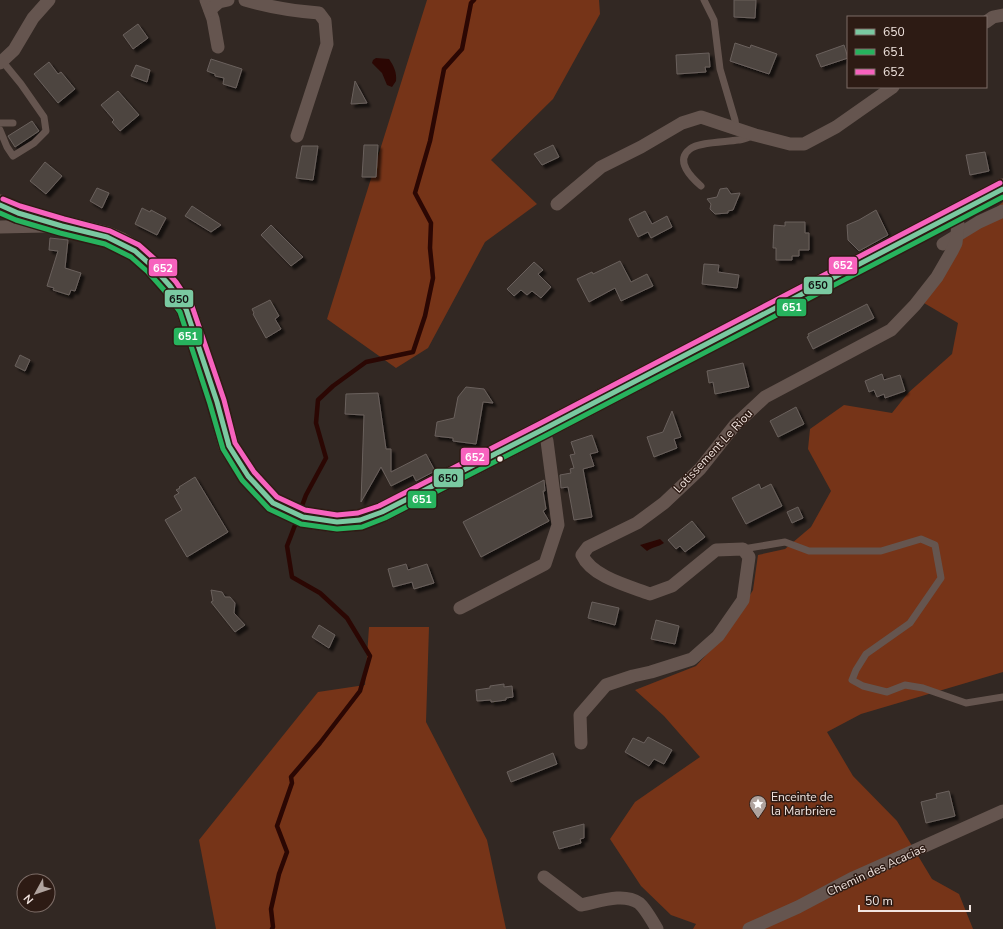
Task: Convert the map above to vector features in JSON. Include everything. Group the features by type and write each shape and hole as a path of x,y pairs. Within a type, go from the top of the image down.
{"main road":[{"path":"0,205 18,213 96,234 121,243 135,251 153,267 170,286 186,309 217,402 229,446 248,476 273,503 303,517 337,522 360,520 382,512 929,229 956,225 1003,189"}],"street":[{"path":"1,62 14,50 33,18 48,0"},
{"path":"218,47 208,5 228,0"},
{"path":"245,0 302,12 319,13 324,21 327,44 297,136"},
{"path":"987,21 993,17 1003,15"},
{"path":"557,204 601,167 641,147 682,123 701,118 790,144 804,144 836,127 892,88"},
{"path":"929,229 947,248 956,243 956,225 978,222 1003,211"},
{"path":"0,227 62,226"},
{"name":"Lotissement Le Riou","path":"743,549 716,550 672,586 650,594 604,576 585,562 582,555 588,547 637,523 664,503 700,469 735,425 765,398 890,330 915,306 937,277 947,248"},
{"path":"460,608 544,564 558,525 547,442 542,430"},
{"path":"581,743 580,715 606,685 692,659 718,636 743,600 749,556 743,549"},
{"name":"Chemin des Acacias","path":"749,929 798,907 851,879 1003,811"},
{"path":"544,877 581,905 617,898 629,899 640,904 657,929"}],"lane":[{"path":"704,0 714,20 720,68 736,128"},
{"path":"0,130 7,147 13,156 34,143 46,131 44,117 21,84 1,62"},
{"path":"0,123 13,123"},
{"path":"701,186 690,176 684,166 684,155 690,148 706,144 740,140 755,135"},
{"path":"743,549 785,542 809,551 881,551 921,540 935,545 941,578 910,623 866,654 856,670 852,680 863,686 886,692 905,686 923,688 966,704 1003,697"}],"shaded area":[{"path":"427,0 599,0 600,14 553,99 491,160 537,204 485,242 428,348 396,368 327,319"},
{"path":"376,58 389,59 392,64 396,72 396,81 392,87 387,85 382,73 372,63"},
{"path":"1003,202 1003,672 861,714 827,732 853,776 897,821 932,879 959,894 973,929 693,929 696,924 671,915 641,886 610,839 635,802 700,757 664,716 635,690 696,666 728,631 753,590 758,555 785,549 811,527 831,491 808,449 810,429 844,405 892,413 908,393 952,354 958,323 924,303 964,234"},
{"path":"660,539 664,543 647,551 640,545"},
{"path":"369,627 429,627 426,722 487,840 506,929 216,929 199,840 318,692 365,685"}],"building":[{"path":"734,0 756,0 755,18 734,17"},
{"path":"138,24 148,38 133,49 123,35"},
{"path":"735,43 750,48 751,45 777,54 769,74 730,61"},
{"path":"844,45 847,58 821,67 816,55"},
{"path":"709,53 710,67 705,67 706,72 677,74 676,55"},
{"path":"211,59 242,69 236,88 223,84 224,78 215,76 215,74 207,71"},
{"path":"49,62 58,74 61,72 75,89 58,103 34,74"},
{"path":"136,65 150,70 147,82 131,76"},
{"path":"355,81 367,103 351,104"},
{"path":"118,91 139,115 120,131 112,122 114,120 101,105"},
{"path":"32,121 39,131 15,147 8,136"},
{"path":"364,145 378,145 376,177 362,177"},
{"path":"553,145 559,157 542,165 534,154"},
{"path":"302,146 318,146 313,180 296,178"},
{"path":"985,152 989,171 970,175 966,155"},
{"path":"45,162 62,176 46,194 30,181"},
{"path":"97,188 109,193 102,208 90,201"},
{"path":"727,188 731,194 740,193 733,210 728,211 728,213 715,214 710,209 711,204 707,199 717,197 720,189"},
{"path":"192,206 221,225 211,232 185,216"},
{"path":"142,208 150,212 151,210 166,218 157,235 135,224"},
{"path":"876,210 888,235 859,251 848,240 847,225"},
{"path":"645,211 652,224 667,216 672,227 651,238 648,232 638,237 629,219"},
{"path":"785,222 805,222 805,233 809,233 809,250 799,250 799,256 792,256 792,260 776,260 776,248 773,248 774,225 785,226"},
{"path":"271,225 303,257 291,266 261,235"},
{"path":"50,238 68,240 65,268 81,273 75,291 71,290 69,295 53,290 54,288 47,286 58,251 49,250"},
{"path":"620,261 631,282 647,274 653,286 621,301 615,288 589,302 577,279 592,272 593,274"},
{"path":"534,262 543,270 538,274 551,287 541,298 532,291 527,295 521,290 514,296 507,289"},
{"path":"704,264 719,265 718,272 739,275 737,288 702,284"},
{"path":"270,300 279,316 275,319 281,329 266,338 253,314 252,309"},
{"path":"867,304 874,318 813,349 807,337 809,336 808,334"},
{"path":"20,355 30,360 25,371 15,366"},
{"path":"743,363 749,387 715,394 713,382 709,383 707,371"},
{"path":"882,374 884,380 900,375 905,391 885,398 884,394 877,397 874,390 869,392 865,381"},
{"path":"466,387 484,389 493,403 483,402 476,444 453,441 453,438 435,436 437,422 454,418 458,397"},
{"path":"378,393 386,449 391,449 391,472 426,454 435,471 416,481 413,475 391,486 381,467 361,502 364,415 345,414 346,394"},
{"path":"796,407 804,424 778,437 770,421"},
{"path":"672,411 681,437 674,439 677,448 654,457 647,437 663,432"},
{"path":"592,435 598,452 590,454 594,466 583,469 592,517 574,520 568,487 561,488 560,475 571,473 570,469 574,468 570,455 575,454 571,442"},
{"path":"195,477 228,532 187,557 165,520 182,510 174,496 179,493 176,490"},
{"path":"544,480 545,491 543,491 546,509 543,511 549,521 481,557 463,522"},
{"path":"759,484 761,489 771,484 782,506 746,524 732,498"},
{"path":"798,507 803,518 792,523 787,512"},
{"path":"692,521 705,537 685,552 680,546 676,549 668,540"},
{"path":"406,564 408,570 427,564 434,583 414,589 412,582 393,587 388,569"},
{"path":"211,590 222,592 225,597 230,597 235,603 234,613 245,625 235,632 211,602 213,601"},
{"path":"592,602 619,608 615,625 588,618"},
{"path":"656,620 679,626 675,644 651,639"},
{"path":"319,625 335,635 329,648 312,637"},
{"path":"504,684 504,687 512,686 513,697 506,698 506,700 491,702 491,700 477,701 476,690"},
{"path":"648,737 672,750 664,764 654,759 649,766 625,752 633,738 644,743"},
{"path":"553,753 557,764 511,782 507,772"},
{"path":"949,791 955,816 926,823 921,802 937,798 936,794"},
{"path":"584,824 584,838 580,839 581,843 559,849 553,832"}],"waterway":[{"path":"300,511 306,495 326,458 316,423 318,400 333,386 366,362 413,352 425,316 433,278 430,248 431,223 415,193 430,141 444,69 462,49 471,3 474,0"},
{"path":"272,929 271,909 279,874 287,852 277,826 292,783 291,777 320,743 360,691 370,656 347,618 320,593 292,577 287,546 297,520"}],"transit line":[{"name":"652","path":"3,199 20,206 110,231 139,245 158,262 176,282 192,306 224,400 235,443 254,472 277,497 305,510 337,515 358,513 379,506 1000,183"},
{"name":"650","path":"0,205 18,213 107,237 135,251 153,267 170,286 186,309 217,402 229,446 248,476 273,503 303,517 337,522 360,520 382,512 1003,189"},
{"name":"651","path":"0,213 16,220 60,233 105,244 131,257 148,272 164,290 180,312 223,449 242,480 269,509 301,524 337,529 362,527 385,518 1003,197"}],"place":[{"name":"Enceinte de la Marbrière","path":"758,819"}]}
